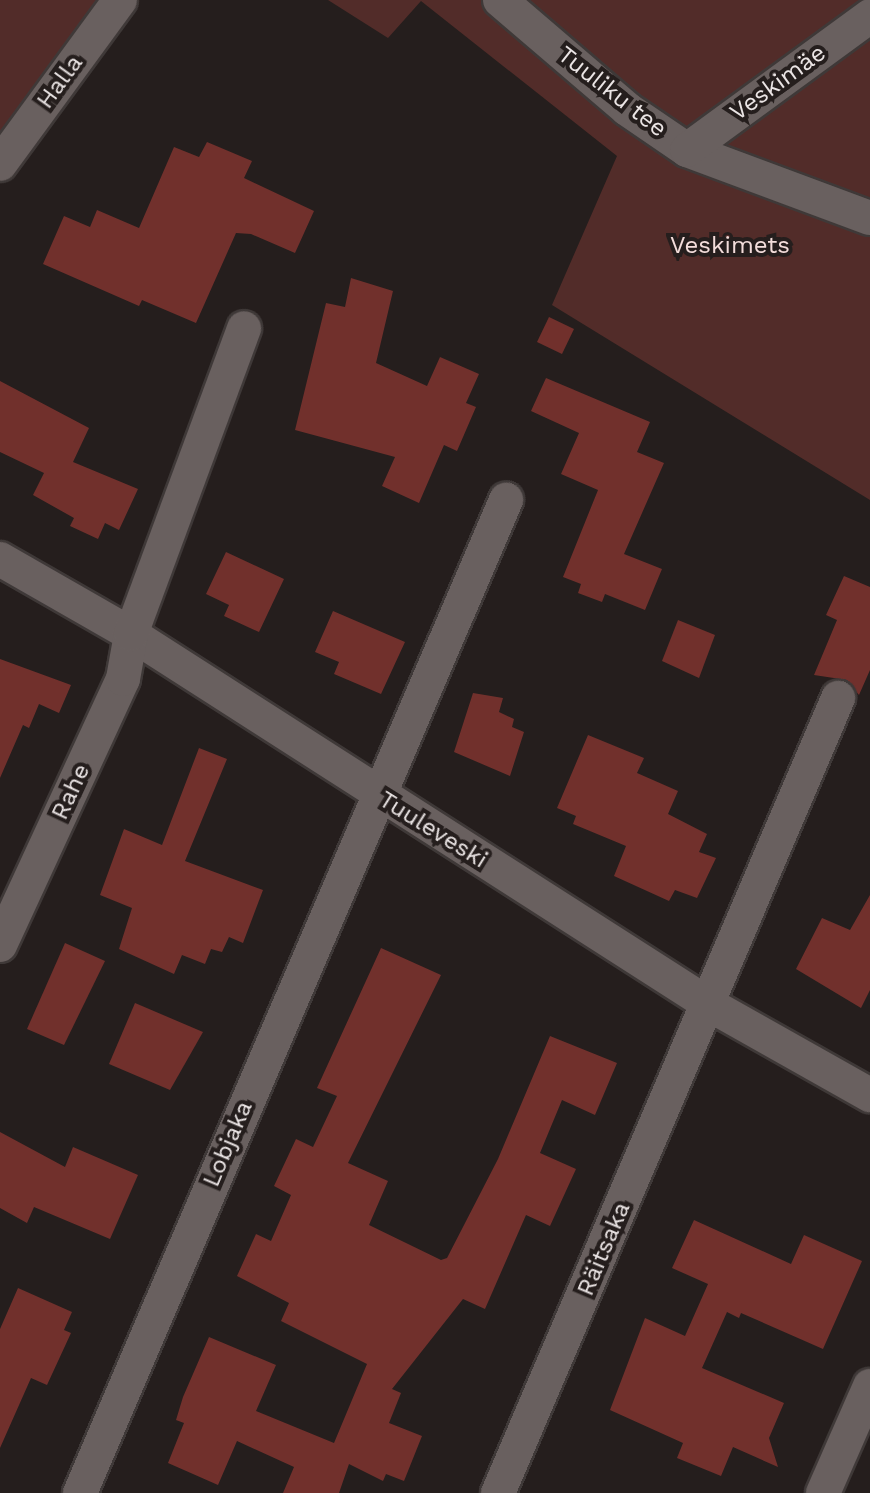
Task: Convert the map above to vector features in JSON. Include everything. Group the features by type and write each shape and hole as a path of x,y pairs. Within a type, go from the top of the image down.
{"street":[{"name":"Halla","path":"0,164 120,0"},
{"name":"Tuuliku tee","path":"500,0 627,109 687,150 870,218"},
{"name":"Veskimäe","path":"687,150 870,16"},
{"name":"Rahe","path":"0,945 123,679 131,634 244,328"},
{"name":"Lobjaka","path":"80,1493 506,500"},
{"name":"Tuuleveski","path":"0,559 131,634 378,796 710,1005 870,1095"},
{"name":"Räitsaka","path":"498,1493 710,1005 838,698"},
{"path":"823,1493 870,1386"}],"green space":[{"path":"0,0 105,0 0,141"},
{"name":"Veskimets","path":"328,0 870,0 870,500 552,305 617,156 421,1 388,38"}],"building":[{"path":"207,142 252,161 244,178 314,211 295,253 251,234 236,233 196,323 142,300 139,306 43,264 64,216 90,227 97,210 139,228 174,147 199,157"},
{"path":"351,278 393,291 376,363 427,386 440,357 479,374 466,403 476,407 457,451 444,445 419,503 382,486 395,457 295,430 326,303 345,307"},
{"path":"549,317 574,329 562,354 537,342"},
{"path":"546,378 650,422 637,452 664,463 624,554 662,569 645,610 605,594 602,602 578,593 581,584 563,577 598,490 561,474 579,433 531,411"},
{"path":"0,381 89,428 73,462 138,489 119,530 105,523 98,539 70,526 74,518 33,495 44,473 0,452"},
{"path":"226,552 284,579 259,632 224,616 229,605 206,594"},
{"path":"844,576 870,587 870,670 859,695 847,680 814,675 837,620 826,615"},
{"path":"333,611 405,642 381,694 334,674 339,662 315,652"},
{"path":"678,620 715,635 699,678 662,661"},
{"path":"0,659 71,685 59,713 39,704 29,728 23,725 0,778"},
{"path":"473,693 503,698 499,712 514,719 512,727 524,732 510,776 454,752"},
{"path":"588,735 644,758 637,773 678,791 668,814 707,834 699,852 716,858 697,898 675,890 669,901 614,876 626,846 573,824 576,816 557,808"},
{"path":"199,748 227,759 185,861 263,890 243,943 229,937 222,952 211,949 205,964 182,955 174,974 119,949 132,908 100,895 124,829 162,845"},
{"path":"870,895 870,990 861,1008 796,969 822,918 850,930"},
{"path":"65,943 105,961 64,1045 27,1029"},
{"path":"381,948 441,975 348,1163 388,1181 369,1225 441,1260 447,1258 498,1159 550,1036 617,1063 595,1115 562,1100 540,1153 576,1169 550,1226 526,1215 485,1309 463,1299 392,1389 401,1393 389,1423 422,1436 404,1481 386,1474 383,1481 349,1464 339,1493 283,1493 294,1467 237,1441 218,1485 168,1463 184,1423 176,1420 183,1397 209,1337 276,1365 256,1411 334,1443 367,1364 281,1321 289,1303 237,1276 256,1234 271,1241 291,1195 274,1186 296,1139 313,1147 337,1096 317,1088"},
{"path":"135,1003 203,1032 170,1090 109,1064"},
{"path":"0,1132 65,1167 73,1147 138,1175 110,1239 34,1207 27,1223 0,1208"},
{"path":"694,1220 791,1264 804,1235 862,1261 823,1349 741,1313 739,1318 727,1312 702,1368 784,1403 769,1438 778,1467 733,1447 721,1476 677,1458 683,1443 610,1410 645,1318 685,1336 708,1284 672,1268"},
{"path":"18,1288 72,1312 64,1330 71,1333 47,1385 31,1378 0,1448 0,1329"}]}
